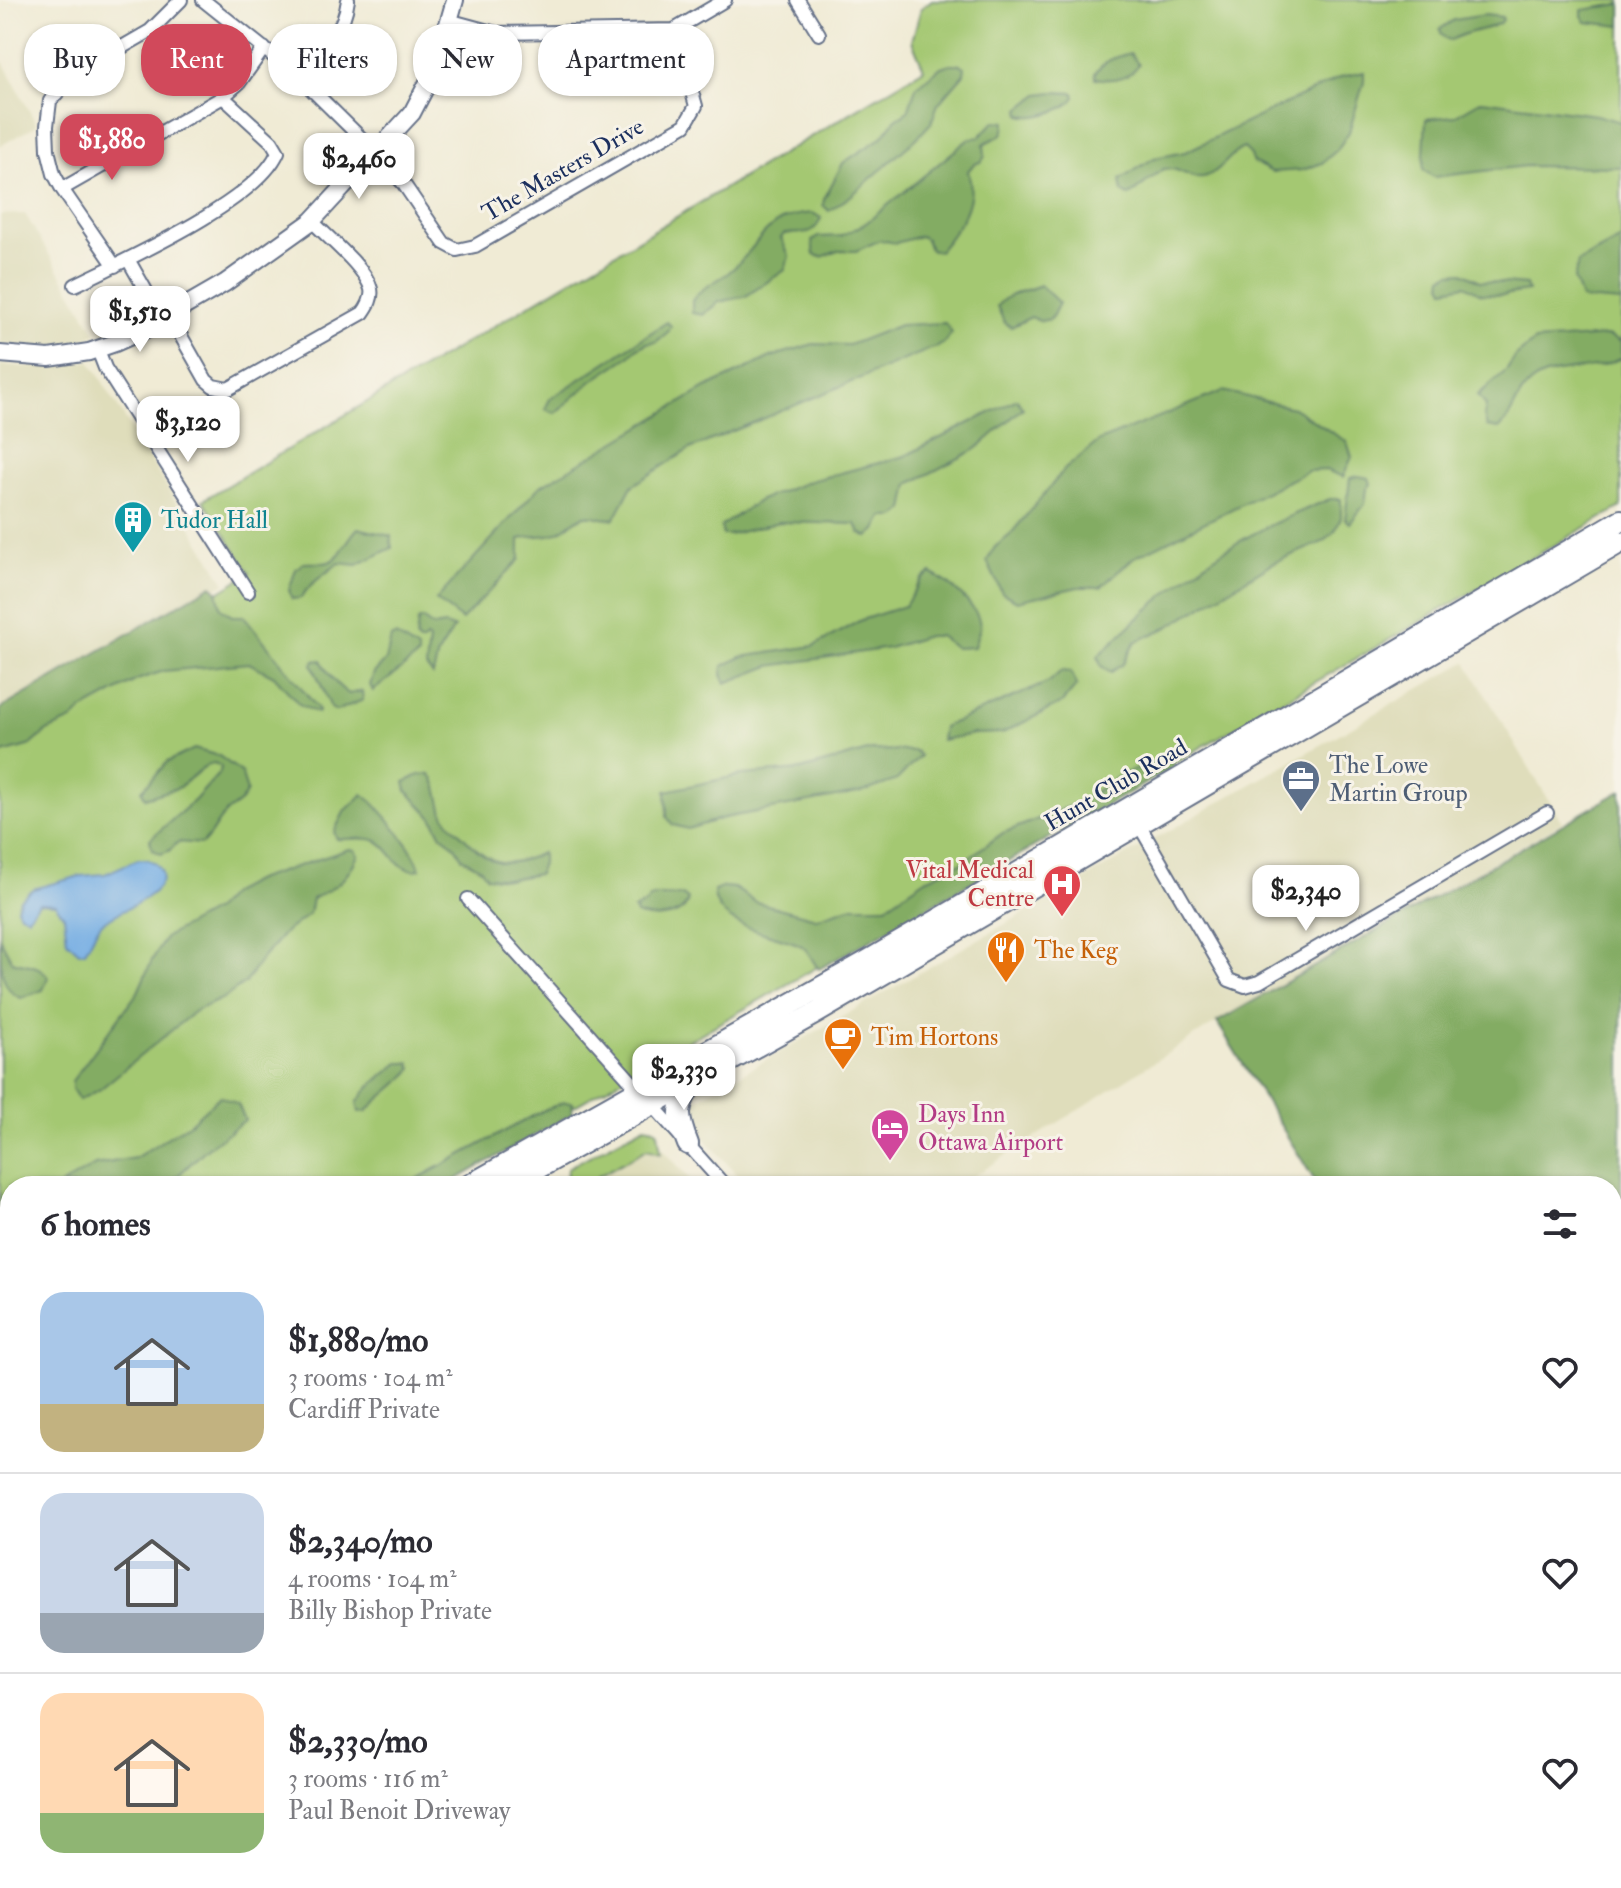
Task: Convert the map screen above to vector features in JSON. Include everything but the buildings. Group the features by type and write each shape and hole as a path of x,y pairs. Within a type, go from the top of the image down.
{"main road":[{"name":"Hunt Club Road","path":"488,1176 646,1097 693,1082 1621,520"},
{"name":"Hunt Club Road","path":"522,1176 646,1097 1134,816 1621,542"},
{"path":"688,1144 681,1126 679,1107 693,1082"}],"street":[{"path":"115,266 54,174 48,150 50,101 66,83 86,68 150,31 181,0"},
{"path":"203,0 268,51"},
{"path":"342,24 348,0"},
{"path":"0,354 49,358 98,350 142,331 225,283 312,221 412,113 435,69 455,0"},
{"path":"684,24 725,0"},
{"path":"798,0 819,34"},
{"path":"448,20 496,33 538,32"},
{"path":"62,189 223,97 239,83 264,48"},
{"path":"319,96 376,152"},
{"name":"The Masters Drive","path":"376,152 403,183 438,236 457,250 475,246 685,125 696,106 693,96"},
{"path":"75,285 129,261 221,208 274,164 278,152 272,142 223,97"},
{"path":"129,261 206,380 213,386 228,389 363,313 370,302 371,288 361,271 312,221"},
{"path":"98,350 105,368 248,592"},
{"path":"1134,816 1229,980 1245,986 1259,982 1547,813"},
{"path":"468,899 716,1176"}],"shaded area":[{"path":"3,62 37,125 0,146 0,64"},
{"path":"25,214 96,333 79,342 37,348 0,343 0,215"},
{"path":"90,361 225,583 0,720 0,365 31,367"},
{"path":"1466,662 1562,822 1217,1022 974,1176 738,1176 688,1119 692,1102"},
{"path":"646,1130 687,1176 566,1176"}],"green space":[{"path":"932,0 1621,0 1621,507 452,1176 0,1176 0,723 250,573 203,500 924,69 912,41 921,8"},
{"path":"1621,4 1621,26 1586,22 1582,16 1582,10"},
{"path":"1485,15 1502,17 1503,20 1451,40 1441,34 1440,29 1454,20"},
{"path":"1130,53 1139,64 1130,73 1114,79 1096,78 1095,73 1102,65"},
{"path":"950,64 965,67 964,74 938,104 931,123 852,195 829,211 823,205 824,199 843,163 882,137 896,119 908,111 916,87 941,67"},
{"path":"1364,72 1349,132 1337,150 1322,163 1303,170 1272,172 1253,162 1244,148 1207,176 1195,177 1163,169 1129,196 1122,192 1120,180 1154,158 1185,152 1341,77"},
{"path":"1074,93 1075,97 1051,113 1021,115 1020,109 1039,94"},
{"path":"1482,100 1596,115 1621,122 1621,167 1526,166 1434,177 1423,170 1426,119 1454,116"},
{"path":"995,121 1005,122 1003,132 984,144 985,156 968,171 970,194 965,214 939,251 930,250 926,239 920,236 896,243 880,240 856,251 838,251 822,257 814,255 812,241 818,237 841,236 866,223 969,139 980,136"},
{"path":"813,213 821,218 815,229 806,233 784,234 781,238 789,256 785,270 746,296 719,302 703,315 692,313 692,301 696,295 740,263 772,226 796,215"},
{"path":"1621,239 1621,302 1581,299 1574,279 1578,262"},
{"path":"1463,272 1480,281 1526,285 1528,291 1503,295 1481,294 1465,285 1445,289 1443,277"},
{"path":"1040,285 1059,303 1051,319 1041,321 1031,317 1011,327 1004,322 997,306 1001,301"},
{"path":"667,322 671,326 669,331 656,342 636,349 555,413 545,409 550,399"},
{"path":"945,323 952,333 943,344 690,449 632,486 615,518 586,516 557,533 520,539 520,559 462,620 436,600 539,487 706,388 771,357 813,344 849,345 900,325"},
{"path":"1607,336 1621,342 1621,358 1598,366 1540,377 1526,388 1499,429 1487,427 1484,416 1486,406 1478,395 1535,341"},
{"path":"1223,391 1293,408 1347,442 1352,457 1343,477 1326,470 1308,471 1133,558 1101,587 1078,587 1017,601 1002,593 987,561 995,547 1009,536 1065,469 1099,441"},
{"path":"1017,399 1023,408 975,450 909,484 904,510 895,517 883,517 868,537 860,533 856,524 779,522 723,535 721,526 760,500 810,481 905,456"},
{"path":"1350,478 1369,478 1371,484 1365,504 1350,523 1345,519"},
{"path":"1330,499 1341,499 1341,518 1335,531 1323,542 1273,563 1168,627 1135,642 1123,664 1111,672 1101,666 1098,656 1195,571 1253,534"},
{"path":"358,528 391,536 392,548 357,565 339,563 313,583 301,598 292,599 289,590 296,569 303,563 334,560"},
{"path":"931,573 954,588 975,611 980,627 974,647 956,648 939,636 928,636 889,648 770,666 726,683 722,675 723,666 741,657 814,646 861,620 905,606 922,579"},
{"path":"212,585 217,591 221,608 232,616 244,616 319,710 317,713 299,704 274,676 249,663 164,671 137,680 84,709 72,720 47,731 31,745 0,754 0,709"},
{"path":"422,619 433,627 445,625 454,628 438,654 433,675 426,667 429,640 426,638 419,642 416,638 418,621"},
{"path":"396,636 418,650 418,656 373,691 370,685 374,673 386,660 391,637"},
{"path":"321,660 340,687 349,694 362,691 363,700 336,711 331,708 312,664"},
{"path":"1061,671 1071,672 1077,685 1062,703 1003,733 941,740 943,727 1049,682"},
{"path":"194,749 219,756 241,772 247,791 202,844 178,842 161,854 152,849 150,839 195,800 220,772 221,766 214,763 207,765 178,788 145,798 142,790 167,762"},
{"path":"871,750 916,751 920,756 897,780 863,792 724,818 688,829 673,825 667,817 666,791 741,775 801,770"},
{"path":"1163,758 1174,761 1174,767 819,969 800,945 734,921 717,903 714,891 724,887 734,888 756,902 816,918 853,906 886,906 926,879 961,863 1003,833 1076,804 1121,775"},
{"path":"430,774 436,783 446,818 475,848 500,862 518,861 542,853 538,874 509,879 487,877 481,869 462,858 454,845 442,836 432,817 407,791 405,782 419,775"},
{"path":"1621,791 1621,1176 1312,1176 1217,1022"},
{"path":"363,794 396,829 412,851 420,869 406,868 377,841 337,839 334,832 344,812"},
{"path":"349,849 355,850 358,855 345,877 312,899 309,914 284,933 245,983 224,998 195,1011 99,1090 79,1100 72,1089 72,1081 138,992 166,937 216,909 231,893 256,880"},
{"path":"657,896 682,896 688,899 681,911 666,917 636,914 634,910"},
{"path":"0,938 12,961 37,967 45,973 48,977 43,990 21,998 9,989 3,974"},
{"path":"399,1063 410,1063 412,1069 367,1111 359,1112 357,1103 369,1087"},
{"path":"220,1096 238,1104 245,1120 205,1150 178,1176 77,1176 95,1165 135,1158 190,1123"},
{"path":"564,1102 573,1103 572,1114 463,1176 422,1176"},
{"path":"645,1126 658,1132 661,1153 647,1149 599,1176 567,1176 567,1168"}],"water":[{"path":"138,859 156,864 162,874 161,883 143,900 101,924 85,951 79,952 67,941 64,916 55,904 39,903 28,917 20,914 17,908 20,899 33,889 80,876 105,874"}],"place":[{"name":"Tudor Hall","path":"133,554"},
{"name":"The Lowe Martin Group","path":"1301,813"},
{"name":"Vital Medical Centre","path":"1062,918"},
{"name":"The Keg","path":"1006,984"},
{"name":"Tim Hortons","path":"843,1071"},
{"name":"Days Inn Ottawa Airport","path":"890,1162"}]}
